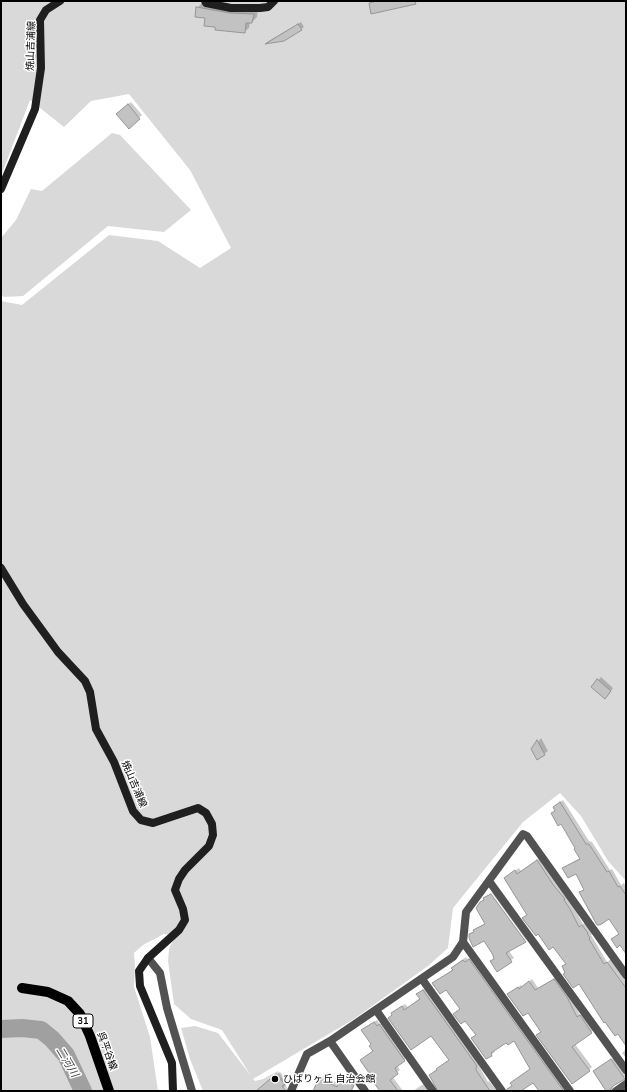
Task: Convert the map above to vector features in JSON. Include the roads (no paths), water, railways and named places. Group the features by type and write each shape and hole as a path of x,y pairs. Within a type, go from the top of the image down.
{"main road":[{"name":"焼山吉浦線","path":"1,189 35,109 41,68 40,20 46,10 60,1"},
{"path":"205,1 206,3 232,8 268,7 274,1"},
{"name":"焼山吉浦線","path":"1,568 23,604 58,652 85,681 90,692 96,729 114,762 133,811 141,820 153,822 198,808 206,813 212,824 213,835 209,846 185,870 179,879 175,890 183,909 185,920 179,930 148,958 138,971 140,986 172,1063 173,1091"},
{"name":"呉平谷線","path":"22,988 48,992 68,1001 80,1014 90,1036 109,1091"}],"street":[{"path":"291,1091 306,1054 330,1041 453,957 463,942 466,912 523,834 527,836 625,971"},
{"path":"489,881 626,1070"},
{"path":"463,942 570,1091"},
{"path":"148,958 160,973 167,1008 192,1091"},
{"path":"422,979 502,1091"},
{"path":"376,1010 433,1091"},
{"path":"330,1041 365,1091"},
{"path":"616,1091 626,1084"}],"waterway":[{"name":"二河川","path":"1,1029 22,1028 41,1030 52,1039 66,1055 83,1091"}],"tunnel":[{"path":"1,985 22,988"}],"place":[{"name":"ひばりヶ丘 自治会館","path":"275,1079"}]}
